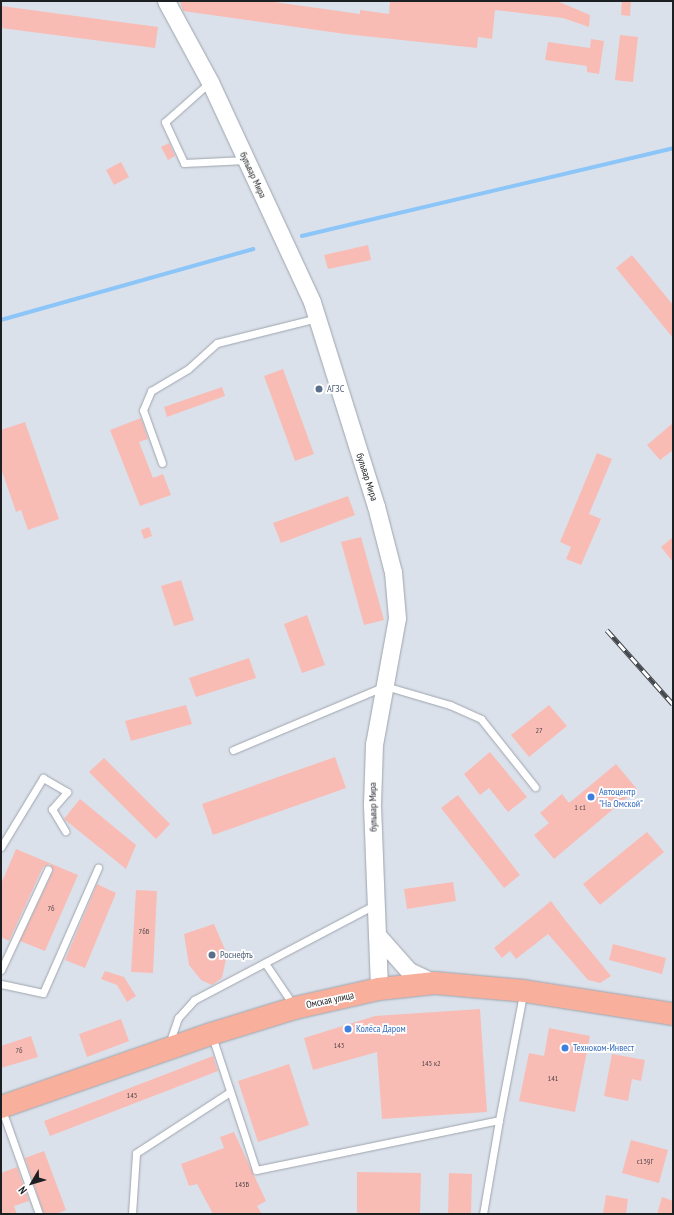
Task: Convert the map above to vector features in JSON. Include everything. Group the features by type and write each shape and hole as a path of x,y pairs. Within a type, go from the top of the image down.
{"main road":[{"name":"Омская улица","path":"1,1107 167,1048 211,1034 295,1008 379,990 435,983 524,992 673,1014"}],"street":[{"name":"бульвар Мира","path":"166,1 210,82 317,318 376,506 393,572 397,618 374,744 376,904 379,990"},
{"path":"377,936 409,971 435,983"}],"lane":[{"path":"210,82 165,122 184,163 246,160"},
{"path":"162,463 143,410 151,391 188,369 217,343 317,318"},
{"path":"233,750 385,686 450,705 481,719 535,787"},
{"path":"1,847 43,778 67,792 52,809 64,831"},
{"path":"1,984 42,993 98,868"},
{"path":"1,970 48,869"},
{"path":"167,1048 178,1018 194,1000 376,904"},
{"path":"265,963 295,1008"},
{"path":"483,1214 499,1120 524,992"},
{"path":"211,1034 256,1170 499,1120"},
{"path":"132,1214 136,1153 230,1092"},
{"path":"1,1107 39,1214"}],"building":[{"path":"180,1 267,1 360,14 360,10 389,14 390,1 557,1 590,15 589,27 563,18 495,10 492,39 478,37 477,48 345,34 183,11"},
{"path":"622,1 631,1 630,16 621,15"},
{"path":"1,6 158,27 155,48 1,28"},
{"path":"620,35 638,37 633,82 615,80"},
{"path":"591,39 604,41 599,74 587,72 587,66 545,60 548,42 590,48"},
{"path":"169,143 175,156 168,160 161,147"},
{"path":"121,162 129,177 114,185 106,170"},
{"path":"368,245 371,260 328,269 324,255"},
{"path":"632,255 673,305 673,338 616,268"},
{"path":"283,369 314,454 295,461 264,376"},
{"path":"222,387 225,396 167,417 164,407"},
{"path":"141,418 148,439 139,442 153,478 163,474 171,495 140,506 110,430"},
{"path":"25,422 59,519 28,530 21,510 16,512 1,468 1,430"},
{"path":"673,423 673,450 660,460 647,445"},
{"path":"597,453 612,459 589,514 601,519 581,565 566,559 571,547 560,542"},
{"path":"348,496 355,515 281,543 273,523"},
{"path":"149,527 152,536 144,539 141,530"},
{"path":"361,537 384,620 364,625 341,542"},
{"path":"673,537 673,562 661,547"},
{"path":"181,580 194,620 174,626 161,586"},
{"path":"307,615 325,665 302,673 284,624"},
{"path":"249,658 256,678 196,697 189,678"},
{"path":"186,705 192,724 131,741 125,721"},
{"path":"549,705 567,726 529,757 511,735"},
{"path":"490,752 527,797 508,812 489,788 480,795 464,774"},
{"path":"335,757 346,788 213,835 202,804"},
{"path":"104,758 170,824 156,839 89,772"},
{"path":"616,764 637,789 554,859 534,835 549,823 540,813 562,794 569,803"},
{"path":"458,795 520,875 504,888 441,808"},
{"path":"80,799 136,845 126,869 64,819"},
{"path":"647,832 664,852 600,905 583,884"},
{"path":"16,849 78,875 45,951 20,941 53,871 50,864 43,867 9,941 1,937 1,884"},
{"path":"453,882 456,901 407,909 404,889"},
{"path":"97,884 116,893 85,968 65,960"},
{"path":"136,890 157,891 153,973 131,972"},
{"path":"551,901 611,976 600,983 588,980 548,934 516,959 510,951 502,958 494,948"},
{"path":"214,924 227,954 222,978 212,985 201,980 189,965 184,934"},
{"path":"613,944 666,958 662,974 609,960"},
{"path":"105,971 124,977 136,996 127,1002 117,985 101,979"},
{"path":"480,1009 487,1112 382,1119 377,1052 313,1070 304,1038 375,1016"},
{"path":"121,1019 129,1041 87,1057 79,1034"},
{"path":"549,1028 590,1036 575,1112 519,1101 529,1053 544,1056"},
{"path":"31,1036 38,1057 1,1068 1,1046"},
{"path":"612,1054 645,1060 641,1081 632,1079 628,1101 604,1096"},
{"path":"213,1056 218,1071 50,1136 44,1121"},
{"path":"289,1064 309,1125 258,1142 238,1081"},
{"path":"234,1132 266,1201 257,1206 262,1214 213,1214 197,1184 189,1186 181,1164 224,1148 220,1137"},
{"path":"631,1140 668,1150 659,1183 622,1173"},
{"path":"44,1151 66,1210 56,1214 44,1214 25,1158"},
{"path":"17,1167 29,1201 14,1206 17,1214 1,1214 1,1173"},
{"path":"357,1172 421,1173 420,1214 357,1214"},
{"path":"449,1173 472,1174 471,1214 448,1214"},
{"path":"606,1195 628,1199 626,1214 603,1214"},
{"path":"662,1197 673,1201 673,1214 657,1214"}],"waterway":[{"path":"302,236 673,148"},
{"path":"1,320 253,249"}],"railway":[{"path":"607,630 673,704"}],"place":[{"name":"АГЗС","path":"319,389"},
{"name":"Автоцентр \"На Омской\"","path":"591,797"},
{"name":"Роснефть","path":"212,955"},
{"name":"Колёса Даром","path":"348,1029"},
{"name":"Техноком-Инвест","path":"565,1048"}]}
